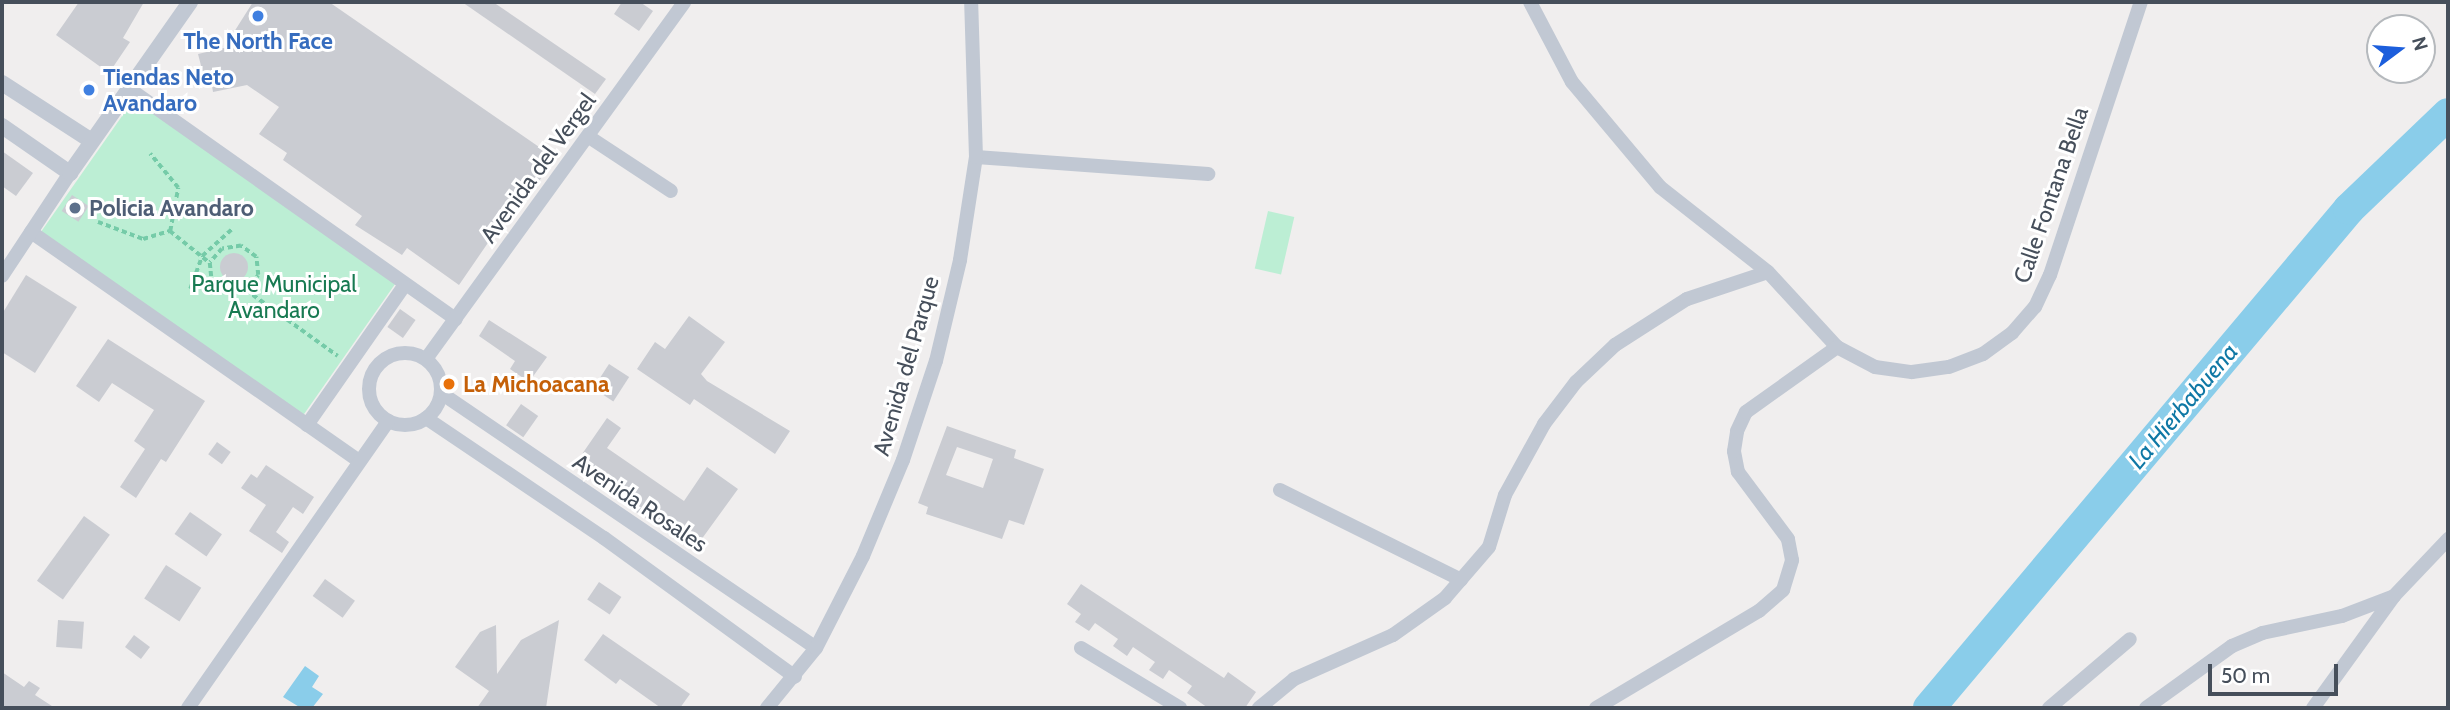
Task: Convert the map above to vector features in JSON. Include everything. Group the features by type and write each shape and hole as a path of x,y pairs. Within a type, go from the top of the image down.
{"street":[{"path":"2,276 89,140 190,2"},
{"name":"Avenida del Vergel","path":"426,359 589,138 684,2"},
{"name":"Avenida del Parque","path":"767,708 816,648 868,544 920,411 949,311 976,157 971,2"},
{"name":"Calle Fontana Bella","path":"1530,2 1572,82 1660,187 1768,272 1837,347 1875,367 1931,371 1983,354 2024,321 2050,275 2140,2"},
{"path":"2,83 89,140"},
{"path":"128,88 404,286 456,319"},
{"path":"2,126 70,173"},
{"path":"589,138 671,191"},
{"path":"976,157 1208,174"},
{"path":"31,232 357,460"},
{"path":"1259,708 1294,678 1410,625 1461,580 1489,547 1505,495 1530,446 1559,402 1595,363 1637,328 1679,304 1768,272"},
{"path":"307,425 404,286"},
{"path":"1596,708 1759,611 1783,590 1792,560 1788,540 1738,472 1737,431 1746,412 1837,347"},
{"path":"406,352 426,359 436,370 441,393 426,418 407,425 388,421 379,413 369,391 375,368 394,354 406,352"},
{"path":"353,361 375,368"},
{"name":"Avenida Rosales","path":"441,393 618,517 816,648"},
{"path":"426,418 604,538 794,677"},
{"path":"188,708 357,460 388,421"},
{"path":"1280,490 1461,580"},
{"path":"604,538 618,517"},
{"path":"2313,708 2394,596 2448,539"},
{"path":"2146,708 2232,646 2262,633 2342,615 2394,596"},
{"path":"2049,708 2130,639"},
{"path":"1081,648 1180,708"}],"path":[{"path":"150,154 177,188 170,231"},
{"path":"98,222 143,239 170,231"},
{"path":"190,289 202,256 232,229"},
{"path":"170,231 210,263 212,281 227,292 246,290 353,361"},
{"path":"210,263 222,248 241,246 256,257 258,275 246,290"}],"green space":[{"name":"Parque Municipal Avandaro","path":"134,99 396,283 303,415 41,232"},
{"path":"1268,211 1294,217 1281,275 1255,268"}],"water":[{"path":"305,666 319,676 312,687 323,694 312,708 301,708 283,697"}],"building":[{"path":"79,2 144,2 123,38 130,42 109,73 56,35"},
{"path":"253,2 329,2 555,158 511,222 505,218 459,285 407,248 402,255 355,225 362,216 283,160 287,153 259,134 279,107 247,85 213,92 211,80 205,81 198,54 250,42 234,32"},
{"path":"462,2 493,2 606,79 595,94"},
{"path":"622,2 640,2 653,11 639,31 614,14"},
{"path":"2,151 33,173 16,196 2,186"},
{"name":"Policia Avandaro","path":"72,195 89,206 78,222 62,211"},
{"path":"234,253 244,257 248,267 244,277 234,281 224,277 220,267 224,257"},
{"path":"26,275 77,307 35,373 2,352 2,314"},
{"path":"400,309 416,320 403,338 387,327"},
{"path":"689,316 725,342 701,374 707,381 790,431 775,454 694,399 690,405 637,369 655,342 665,349"},
{"path":"489,320 547,357 529,382 510,369 515,361 479,336"},
{"path":"108,339 205,401 166,462 161,459 136,498 120,487 145,449 134,441 154,410 112,383 99,402 76,386"},
{"path":"609,364 629,377 613,401 593,388"},
{"path":"521,404 538,416 523,437 506,425"},
{"path":"607,418 621,428 607,448 684,501 707,467 738,489 693,551 600,487 608,476 580,457"},
{"path":"947,426 1016,450 1014,458 1044,469 1024,525 1009,520 1002,539 926,514 928,507 918,503","holes":["957,447 993,459 983,488 946,475"]},
{"path":"217,442 231,452 222,464 208,454"},
{"path":"266,465 314,497 303,514 293,507 276,532 289,542 282,553 249,531 266,505 241,488 251,474 257,478"},
{"path":"190,512 222,534 206,556 175,534"},
{"path":"84,516 110,535 63,600 37,581"},
{"path":"166,565 201,588 179,621 144,599"},
{"path":"325,579 355,601 343,618 313,596"},
{"path":"599,582 621,597 610,615 587,599"},
{"path":"1081,584 1224,678 1228,672 1256,692 1245,708 1208,708 1187,693 1192,686 1169,670 1163,679 1149,670 1155,662 1133,647 1127,656 1113,646 1118,639 1095,623 1089,631 1075,622 1081,614 1067,604"},
{"path":"58,620 84,622 82,649 56,647"},
{"path":"559,620 546,708 477,708 489,691 455,667 480,632 496,625 497,674 521,640"},
{"path":"603,634 690,694 680,708 661,708 620,679 616,684 584,660"},
{"path":"134,635 150,647 141,659 125,647"},
{"path":"2,672 24,687 29,681 40,688 35,695 55,708 2,708"}],"waterway":[{"name":"La Hierbabuena","path":"1929,708 2349,209 2448,114"}],"place":[{"name":"The North Face","path":"258,16"},
{"name":"Tiendas Neto Avandaro","path":"89,90"},
{"name":"Policia Avandaro","path":"75,208"},
{"name":"La Michoacana","path":"449,384"}]}
